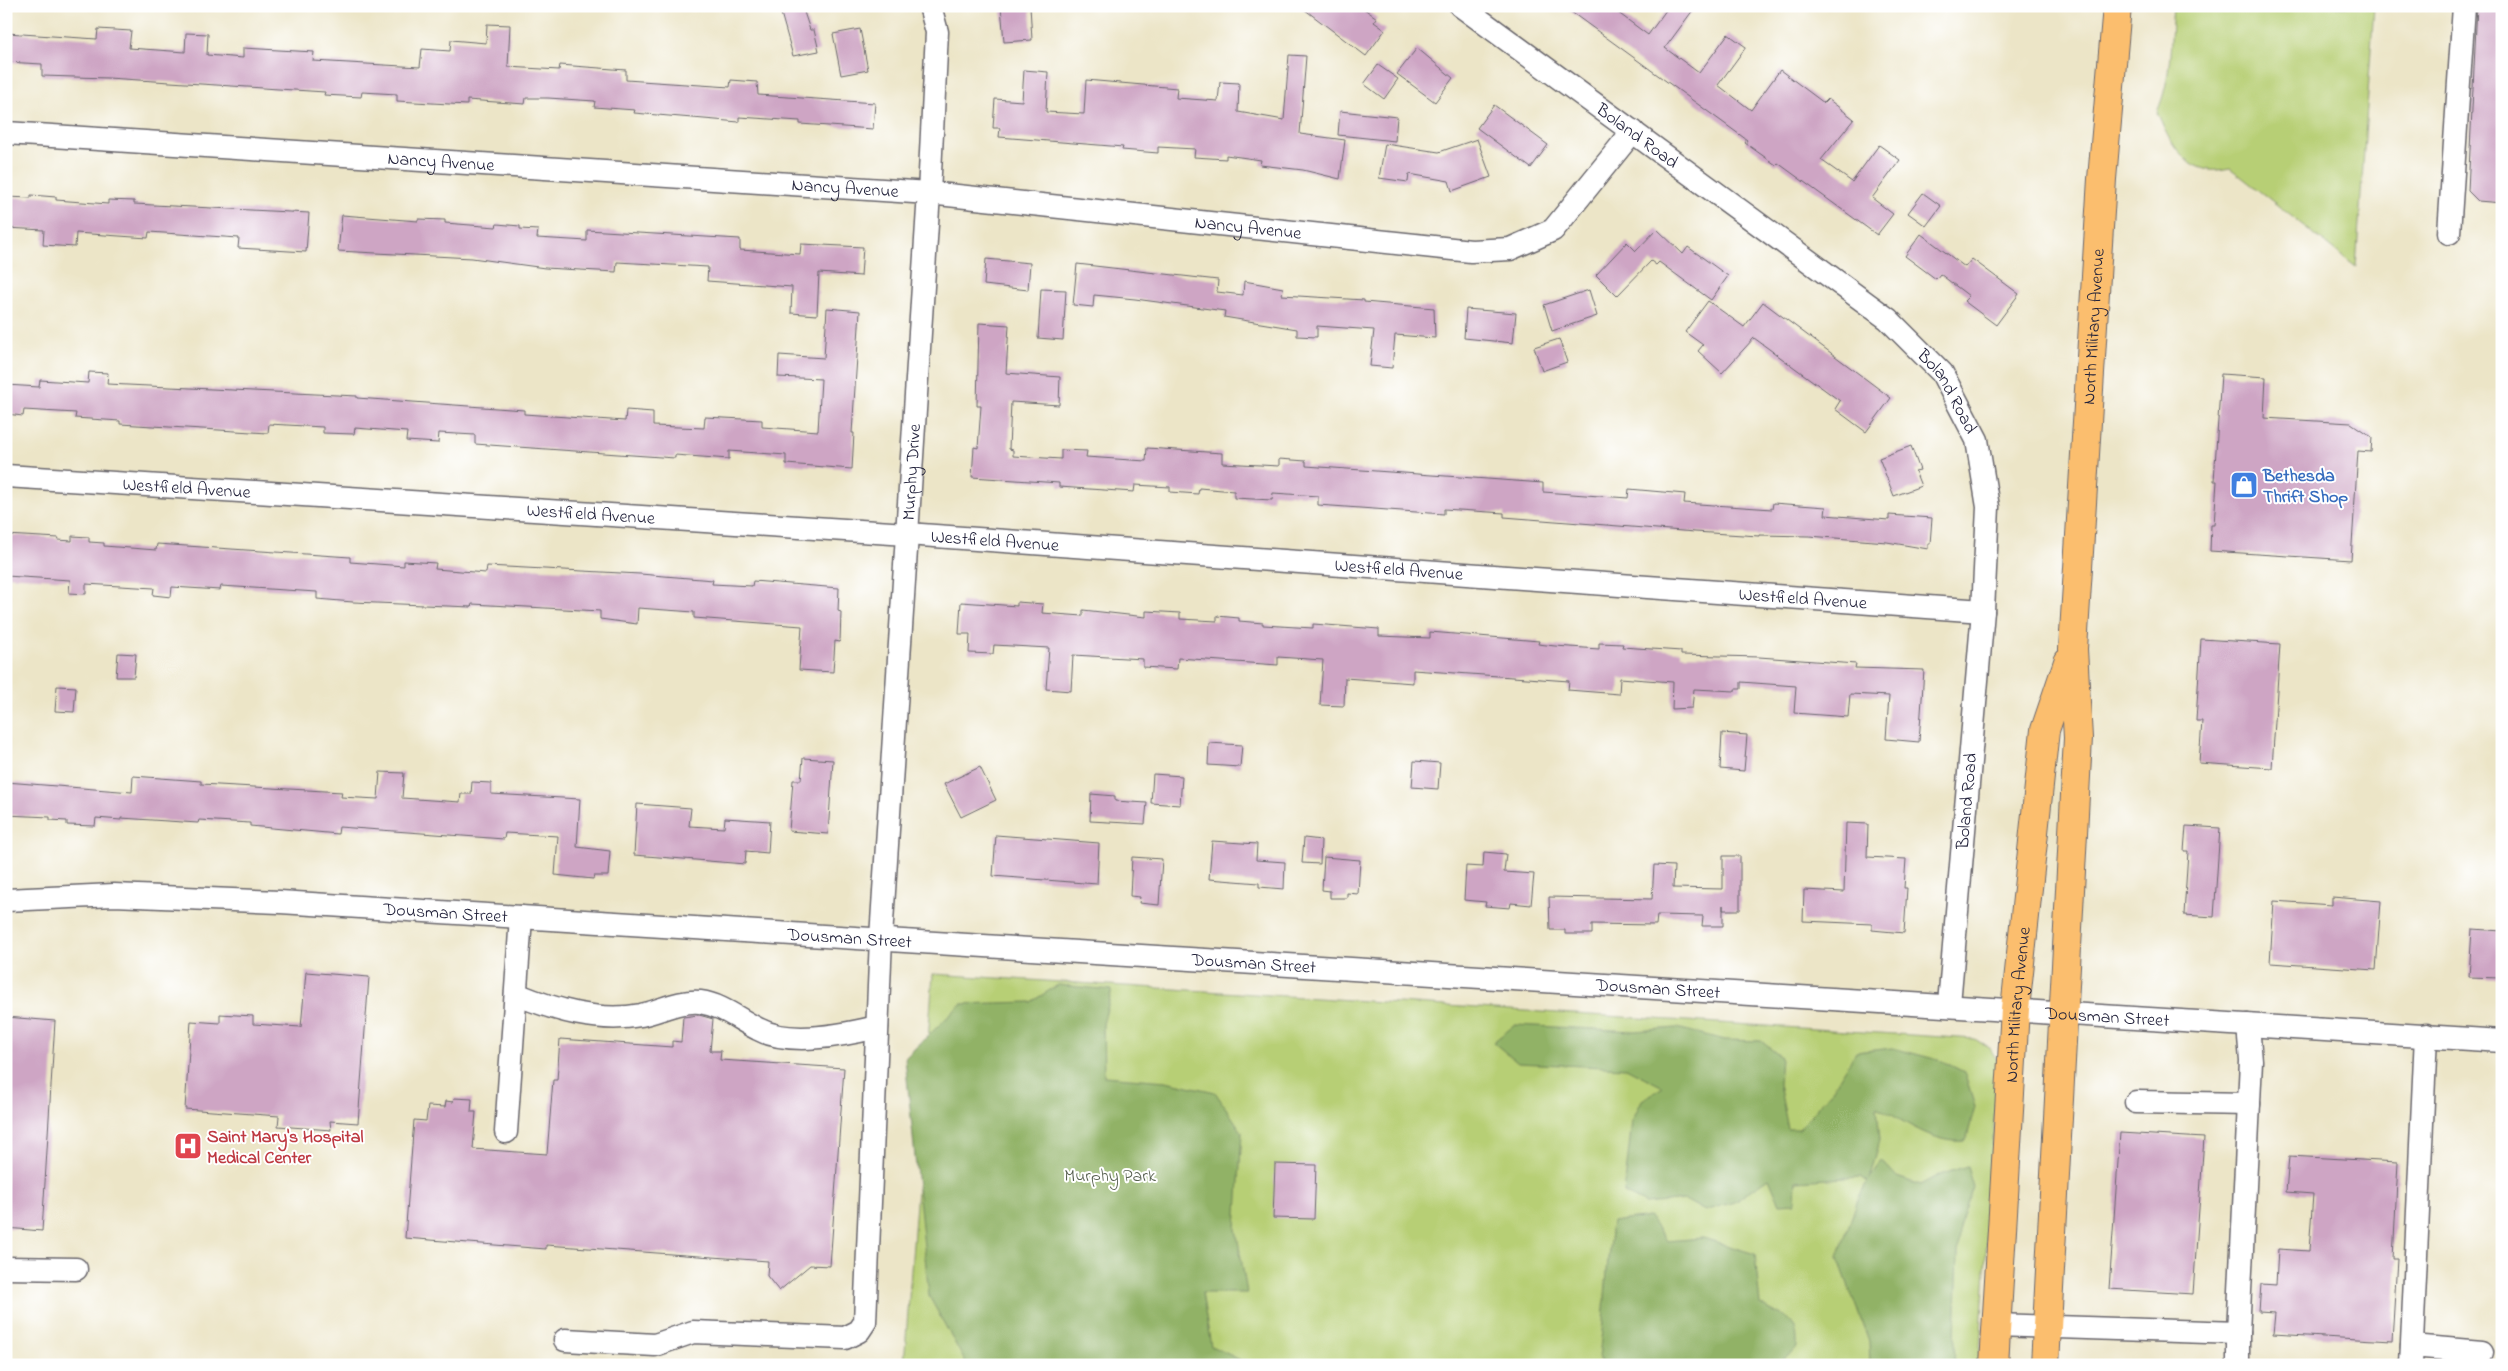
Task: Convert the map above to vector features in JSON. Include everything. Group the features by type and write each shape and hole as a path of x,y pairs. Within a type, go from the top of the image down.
{"main road":[{"name":"North Military Avenue","path":"2045,1365 2078,738 2073,649 2102,179 2118,6"},
{"name":"North Military Avenue","path":"1994,1365 2015,1009 2045,730 2073,649"}],"street":[{"name":"Murphy Drive","path":"565,1340 655,1346 693,1332 845,1338 859,1331 865,1322 881,938 929,193 937,32 930,6"},
{"name":"Boland Road","path":"1461,6 1888,319 1942,373 1977,440 1988,507 1983,612 1949,1004"},
{"path":"2449,233 2464,6"},
{"name":"Nancy Avenue","path":"6,133 929,193 1470,251 1510,249 1553,230 1633,132"},
{"name":"Westfield Avenue","path":"6,476 907,534 1983,612"},
{"name":"Dousman Street","path":"6,900 114,895 521,917 1949,1004 2502,1041"},
{"path":"506,1132 521,917"},
{"path":"516,994 549,1008 569,1012 627,1017 657,1012 680,1004 698,1002 717,1006 759,1030 778,1036 832,1037 877,1027"},
{"path":"2238,1365 2249,1104 2250,1062 2248,1024"},
{"path":"2426,1035 2412,1356 2482,1352"},
{"path":"2136,1102 2249,1104"},
{"path":"6,1268 76,1269"},
{"path":"1996,1325 2238,1333"}],"green space":[{"path":"2173,6 2374,6 2356,267 2230,168 2212,170 2200,167 2183,156 2176,148 2157,112 2168,73"},
{"name":"Murphy Park","path":"933,974 1975,1039 1990,1049 1998,1061 1979,1365 904,1365"},
{"path":"1058,985 1112,990 1103,1024 1104,1076 1166,1081 1215,1092 1242,1132 1236,1229 1247,1293 1202,1293 1211,1346 1251,1365 967,1365 929,1296 905,1058 961,1004 1031,1002"},
{"path":"1515,1025 1634,1031 1677,1028 1725,1040 1761,1041 1781,1057 1779,1084 1788,1129 1799,1129 1832,1090 1856,1052 1893,1048 1942,1061 1964,1072 1975,1107 1966,1141 1942,1139 1931,1135 1877,1107 1880,1140 1869,1180 1881,1160 1897,1177 1920,1185 1937,1176 1967,1166 1973,1186 1959,1227 1954,1365 1870,1365 1869,1342 1838,1257 1858,1199 1867,1182 1860,1177 1796,1181 1795,1203 1780,1204 1769,1178 1734,1202 1705,1211 1685,1200 1646,1204 1624,1193 1632,1121 1642,1100 1663,1087 1626,1068 1518,1063 1493,1042"},
{"path":"1649,1217 1667,1241 1703,1238 1755,1254 1760,1305 1788,1319 1795,1329 1797,1347 1788,1357 1773,1365 1602,1365 1599,1358 1612,1222"}],"building":[{"path":"779,6 802,6 810,30 814,30 819,51 793,56"},
{"path":"1001,6 1030,6 1032,40 1004,42"},
{"path":"1300,6 1360,6 1377,18 1374,22 1385,30 1366,56"},
{"path":"1563,6 1609,6 1648,35 1669,6 1696,6 1665,48 1699,73 1728,34 1746,47 1718,85 1751,110 1780,70 1824,103 1828,99 1854,119 1821,160 1852,182 1879,145 1900,160 1872,198 1893,214 1877,235 1778,163 1776,165 1745,143 1747,140"},
{"path":"2477,6 2502,6 2502,203 2478,201 2468,191"},
{"path":"487,24 510,25 508,67 559,70 560,65 626,70 626,80 730,87 731,80 757,82 758,95 875,103 873,129 800,124 800,121 739,117 739,122 634,113 635,110 594,107 595,101 548,98 526,98 525,104 467,100 467,105 397,101 397,94 362,92 361,97 324,95 325,92 108,78 42,76 42,64 6,62 7,33 97,39 98,29 131,31 129,48 185,52 186,33 208,34 207,55 243,58 243,48 314,52 313,61 420,67 422,49 450,51 451,40 486,43"},
{"path":"860,29 868,70 841,75 833,34"},
{"path":"1417,48 1453,78 1435,102 1397,74"},
{"path":"1289,55 1306,56 1300,134 1345,140 1340,179 1303,170 1260,165 1261,160 1226,155 1226,159 1194,157 1195,149 1158,147 1158,153 1122,150 1123,147 999,137 1000,128 993,128 995,99 1022,101 1024,70 1048,72 1046,112 1084,114 1086,80 1177,88 1176,98 1218,101 1220,82 1239,83 1238,112 1284,120"},
{"path":"1378,65 1398,79 1384,99 1364,84"},
{"path":"1494,105 1548,145 1531,168 1477,128"},
{"path":"1340,111 1397,117 1395,141 1338,135"},
{"path":"1477,139 1491,177 1452,191 1449,181 1409,174 1408,182 1379,178 1385,144 1439,152"},
{"path":"1923,193 1941,206 1926,226 1908,213"},
{"path":"31,195 56,197 56,200 108,204 108,200 134,201 134,204 309,213 306,252 238,248 239,238 149,232 148,238 76,233 75,247 43,245 44,230 6,228 6,197 31,198"},
{"path":"342,215 418,221 418,219 445,220 445,223 496,227 497,224 520,226 520,229 538,230 537,238 587,241 587,230 740,239 740,250 800,254 801,244 863,247 861,276 819,273 817,315 791,313 792,287 707,281 708,267 617,262 616,272 545,268 472,258 338,251"},
{"path":"1657,229 1683,254 1688,247 1728,276 1711,300 1659,262 1656,265 1651,261 1617,296 1596,275 1627,242 1636,251"},
{"path":"1921,234 1965,267 1972,259 2019,294 1996,325 1964,301 1969,296 1940,274 1936,279 1905,256"},
{"path":"986,259 1030,263 1028,290 984,285"},
{"path":"1077,264 1218,280 1217,292 1243,295 1244,281 1283,288 1282,295 1364,300 1364,302 1434,308 1435,338 1395,335 1392,368 1370,366 1374,330 1317,326 1317,337 1297,336 1297,329 1224,317 1225,311 1094,295 1093,307 1073,305"},
{"path":"1041,289 1066,290 1063,340 1038,338"},
{"path":"1589,290 1597,316 1552,331 1544,305"},
{"path":"1708,301 1744,327 1763,302 1891,398 1866,432 1835,409 1840,401 1754,338 1722,373 1698,351 1703,345 1685,332"},
{"path":"827,308 860,311 852,433 854,433 852,469 786,464 786,455 729,451 729,459 675,455 675,458 475,444 475,435 439,433 438,443 406,441 407,432 355,428 354,434 323,433 323,427 269,424 268,433 120,424 120,421 75,418 76,413 24,410 23,416 6,414 6,385 39,387 40,380 88,383 89,372 108,373 107,384 357,396 357,398 524,410 524,414 625,421 626,410 653,412 653,426 704,428 705,417 762,420 762,427 818,431 821,379 778,377 779,355 824,358"},
{"path":"1466,309 1516,313 1513,343 1464,338"},
{"path":"979,323 1009,325 1006,373 1060,377 1059,405 1011,402 1009,449 1013,450 1013,456 1061,459 1061,450 1087,451 1086,457 1146,461 1147,448 1222,453 1222,463 1279,466 1279,459 1306,461 1306,466 1543,483 1543,492 1628,498 1629,489 1685,494 1684,503 1772,509 1773,503 1826,507 1825,515 1889,520 1889,515 1932,518 1930,544 1928,544 1928,549 1887,542 1809,536 1759,536 1504,517 1504,513 1444,509 1444,514 1318,505 1318,496 1273,493 1272,500 1234,498 1234,491 1199,488 1198,494 1170,492 1170,487 1135,485 1134,492 1059,487 1059,483 972,477 974,447 978,448 981,406 977,406"},
{"path":"1559,339 1567,362 1542,371 1534,347"},
{"path":"2221,374 2266,377 2264,418 2351,423 2372,437 2371,452 2358,451 2351,560 2210,551 2211,525 2214,525 2217,481 2214,481"},
{"path":"1911,446 1920,470 1915,471 1921,486 1894,496 1879,458"},
{"path":"6,535 59,538 58,540 72,541 72,536 89,537 89,542 104,543 104,546 156,550 157,544 350,557 350,562 404,566 404,561 436,563 435,569 486,573 487,566 640,574 713,580 712,584 752,586 753,581 839,588 838,611 841,612 840,642 835,641 833,672 799,670 802,626 694,618 694,612 638,608 637,624 600,619 600,611 472,604 471,607 353,602 317,599 317,592 221,586 220,590 172,587 171,597 153,595 154,588 86,584 86,594 69,593 70,580 6,576"},
{"path":"961,602 1017,606 1017,602 1043,604 1042,613 1083,616 1083,610 1146,617 1146,611 1180,613 1180,619 1217,621 1217,616 1239,618 1239,621 1263,623 1263,625 1313,628 1313,624 1379,629 1379,636 1430,638 1430,632 1539,641 1538,644 1599,649 1599,643 1623,644 1622,647 1681,651 1681,655 1759,657 1856,664 1855,668 1924,670 1919,742 1886,739 1889,696 1850,694 1848,717 1794,713 1796,686 1741,682 1741,689 1735,689 1735,691 1694,689 1692,708 1672,709 1673,682 1620,678 1619,694 1568,690 1569,681 1413,670 1413,683 1345,678 1344,706 1320,705 1323,660 1278,657 1278,665 1178,658 1177,669 1143,667 1143,659 1073,655 1071,691 1046,689 1049,648 994,645 993,654 969,653 970,634 959,634"},
{"path":"2201,639 2280,644 2272,768 2199,763 2202,721 2196,721"},
{"path":"118,653 136,654 134,677 116,677"},
{"path":"57,686 76,687 74,712 55,711"},
{"path":"1722,733 1747,735 1744,771 1720,769"},
{"path":"1209,743 1242,745 1240,767 1208,765"},
{"path":"803,758 833,760 828,834 789,831 793,780 801,780"},
{"path":"1414,761 1440,763 1438,789 1412,787"},
{"path":"980,767 996,800 961,817 944,784"},
{"path":"380,772 404,773 402,798 460,802 461,794 471,794 472,782 491,783 491,794 580,799 577,847 610,851 608,876 594,876 593,879 555,875 558,836 505,833 504,839 339,827 338,834 250,826 250,823 199,820 198,823 121,818 121,820 96,818 95,826 67,825 67,821 50,820 50,817 6,815 6,782 132,792 133,776 201,781 201,784 342,792 341,797 378,799"},
{"path":"1153,774 1182,776 1180,805 1151,803"},
{"path":"1091,794 1115,796 1115,801 1147,803 1145,824 1090,821"},
{"path":"637,804 691,808 689,826 724,828 725,818 770,821 768,853 746,851 745,864 634,855"},
{"path":"1846,823 1868,824 1867,857 1906,859 1904,888 1907,888 1904,933 1872,930 1872,924 1803,921 1804,890 1844,892"},
{"path":"2186,826 2220,828 2214,917 2184,915 2188,851 2184,851"},
{"path":"996,835 1099,843 1097,884 993,876"},
{"path":"1304,838 1321,840 1320,864 1302,863"},
{"path":"1212,841 1257,844 1256,860 1285,862 1284,889 1259,887 1259,883 1209,879"},
{"path":"1484,852 1506,854 1504,872 1534,874 1531,905 1511,903 1510,908 1485,906 1486,902 1464,900 1466,866 1483,867"},
{"path":"1723,856 1740,856 1740,910 1723,910 1723,926 1702,926 1703,916 1657,915 1656,925 1592,924 1592,934 1565,934 1565,930 1550,930 1549,897 1652,899 1654,865 1674,866 1673,888 1723,889"},
{"path":"1132,857 1162,859 1159,905 1139,903 1140,897 1130,896"},
{"path":"1324,857 1360,860 1358,894 1347,893 1347,898 1330,898 1330,891 1322,890"},
{"path":"2332,897 2381,901 2376,970 2270,963 2274,901 2332,905"},
{"path":"2472,929 2502,931 2500,978 2469,977"},
{"path":"306,972 369,977 358,1123 330,1121 331,1130 278,1126 279,1116 185,1109 191,1021 220,1023 220,1014 253,1016 253,1024 301,1027"},
{"path":"699,1015 713,1019 710,1051 721,1051 720,1060 844,1068 830,1266 810,1265 779,1291 767,1276 768,1261 546,1245 546,1249 405,1238 414,1120 426,1121 428,1106 445,1107 446,1101 453,1102 454,1098 472,1099 471,1112 476,1112 473,1149 547,1154 553,1080 557,1080 560,1039 672,1047 672,1041 681,1042 683,1017"},
{"path":"6,1017 55,1021 42,1231 6,1228"},
{"path":"2120,1133 2204,1138 2193,1294 2109,1289"},
{"path":"2289,1156 2398,1162 2393,1259 2397,1259 2392,1341 2273,1334 2275,1313 2259,1312 2261,1284 2276,1285 2278,1249 2309,1251 2313,1194 2286,1192"},
{"path":"1275,1164 1316,1165 1314,1219 1273,1218"}],"place":[{"name":"Bethesda Thrift Shop","path":"2244,485"},
{"name":"Saint Mary's Hospital Medical Center","path":"188,1146"}]}
